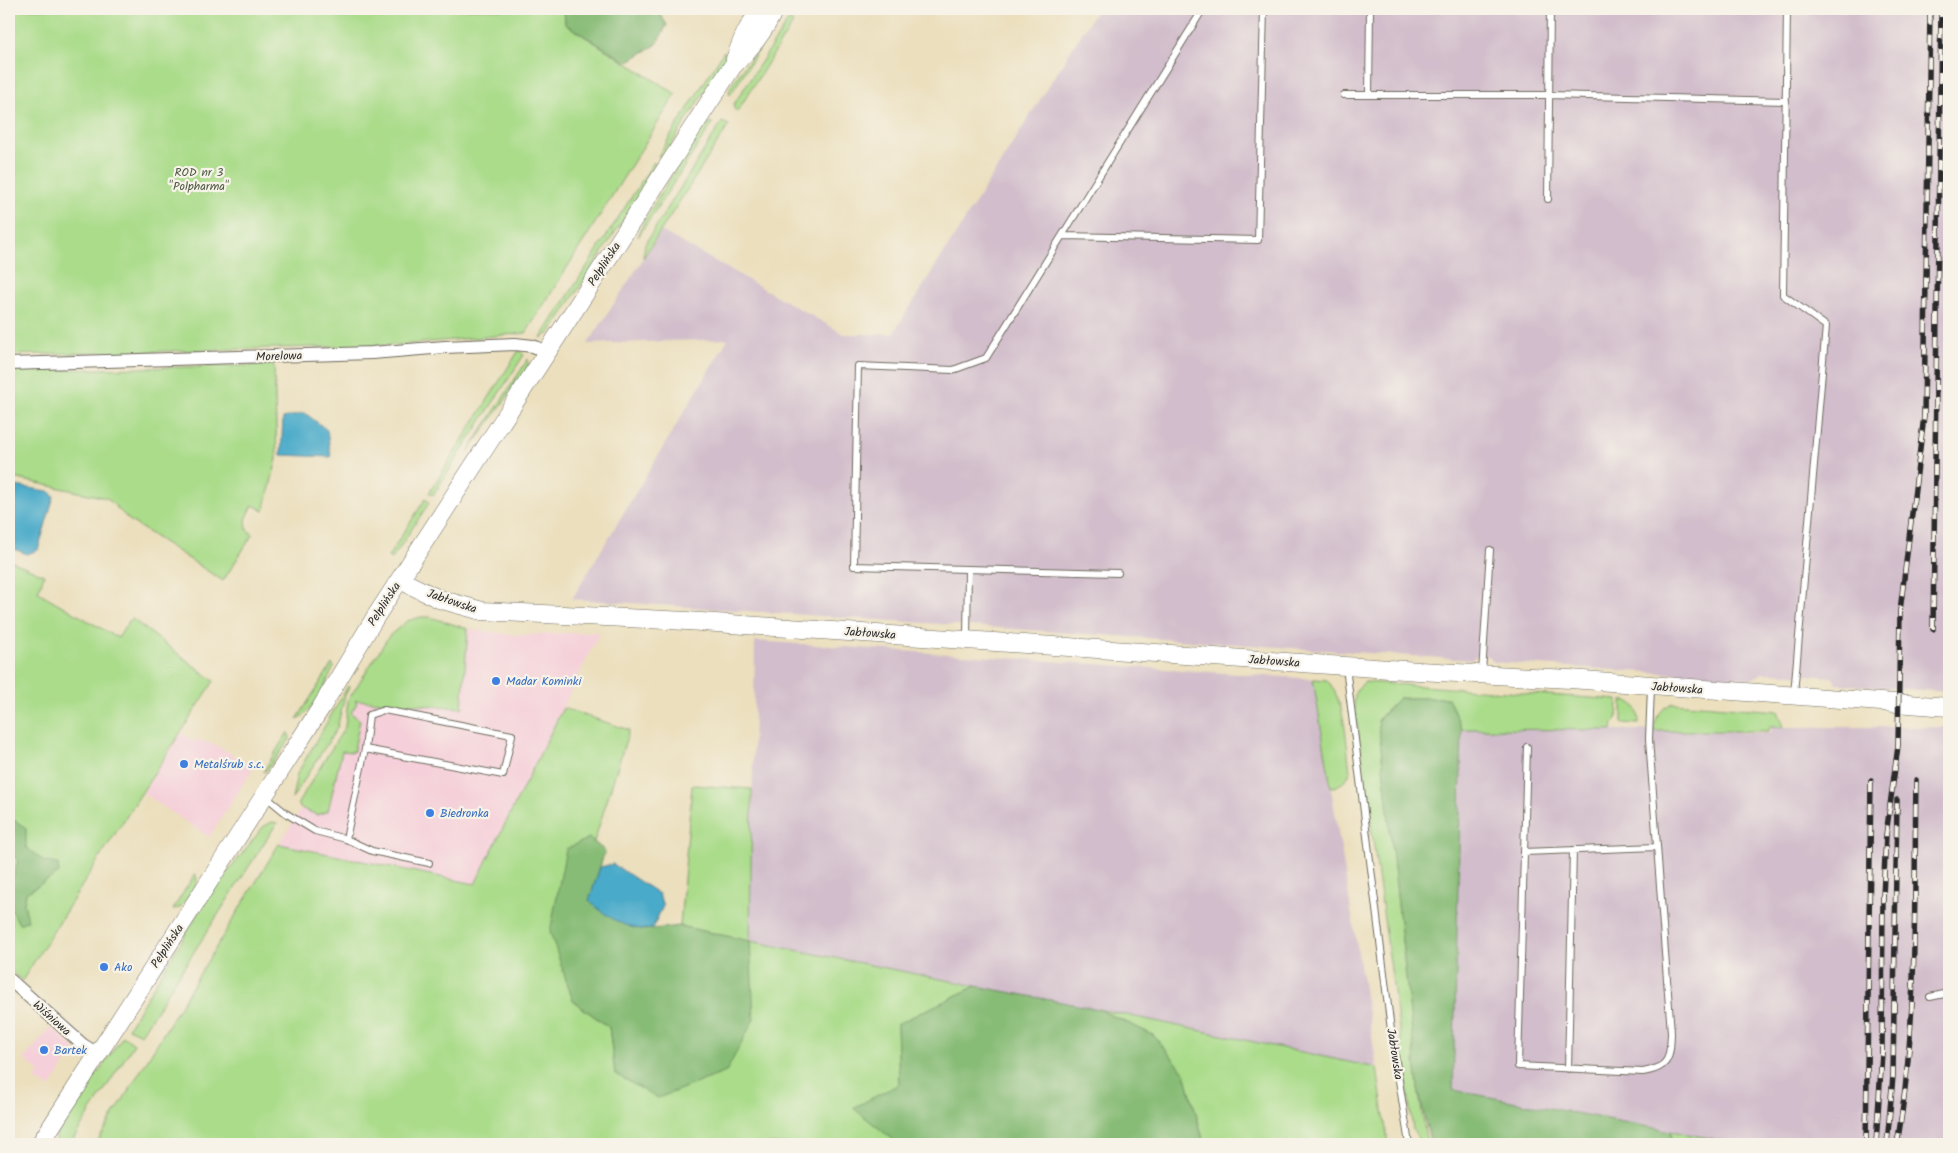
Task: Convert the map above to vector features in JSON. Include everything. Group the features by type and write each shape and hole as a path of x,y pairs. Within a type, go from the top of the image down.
{"main road":[{"name":"Pelplińska","path":"732,67 744,34 763,9"},
{"name":"Pelplińska","path":"40,1144 547,352 732,67 756,42 769,22 774,9"},
{"name":"Jabłowska","path":"400,580 439,598 482,611 619,616 1949,707"}],"street":[{"name":"Morelowa","path":"9,364 362,354 515,344 533,346 547,352"},
{"name":"Wiśniowa","path":"9,979 83,1045 98,1054"}],"lane":[{"path":"1118,573 854,566 858,366 952,370 986,358 1202,9"},
{"path":"1062,236 1258,240 1264,9"},
{"path":"1369,95 1370,9"},
{"path":"1548,199 1550,9"},
{"path":"1787,9 1782,295 1826,326 1794,696"},
{"path":"1344,95 1549,95 1786,100"},
{"path":"1482,675 1490,550"},
{"path":"967,639 968,569"},
{"name":"Jabłowska","path":"1346,666 1391,1030 1409,1144"},
{"path":"1526,747 1518,1066 1643,1072 1656,1070 1666,1063 1670,1054 1671,1033 1649,740 1651,687"},
{"path":"346,839 369,715 384,710 512,735 503,775 364,749"},
{"path":"264,795 287,814 315,831 346,839 372,851 429,863"},
{"path":"1524,852 1657,847"},
{"path":"1568,1069 1573,850"},
{"path":"1930,997 1949,993"}],"shaded area":[{"path":"1097,9 1949,9 1949,692 1836,684 1833,677 1795,674 1763,673 1752,679 1494,662 1489,656 1478,655 1471,660 572,599 728,339 588,344 661,231 844,334 893,334"},
{"path":"468,629 515,635 600,632 475,884 279,844 345,740 348,700 462,707"},
{"path":"755,641 1313,679 1377,1068 750,941"},
{"path":"1771,727 1949,727 1949,1144 1741,1144 1453,1090 1462,729 1519,728 1771,733"},
{"path":"181,733 194,742 197,739 217,746 254,767 209,837 143,793"},
{"path":"51,1027 75,1048 50,1088 35,1079 40,1072 24,1059"}],"green space":[{"name":"ROD nr 3 \"Polpharma\"","path":"9,9 564,9 565,24 676,94 526,333 400,345 9,355"},
{"path":"564,9 657,9 667,25 656,45 627,62 565,24"},
{"path":"788,21 793,23 737,112 734,109 734,104"},
{"path":"764,42 730,95 730,87"},
{"path":"724,51 726,57 668,150 663,156 658,156"},
{"path":"711,122 712,124 638,237 645,219 703,126"},
{"path":"722,122 729,125 643,258 645,244"},
{"path":"654,162 657,167 550,333 541,338"},
{"path":"519,350 524,355 433,495 429,493"},
{"path":"528,359 529,364 523,375 468,452"},
{"path":"274,365 277,459 264,511 253,505 246,519 247,530 253,534 223,581 129,520 107,498 9,477 9,371"},
{"path":"426,498 429,503 392,559 388,557"},
{"path":"9,560 44,575 38,592 118,638 131,618 214,681 22,981 9,969"},
{"path":"421,617 430,617 468,629 462,708 355,700 357,703 351,713 360,720 354,750 353,752 342,751 328,811 317,815 300,808 298,803 345,727 348,700 389,636 407,621"},
{"path":"332,664 334,667 314,704 297,719"},
{"path":"1313,679 1327,680 1342,711 1350,772 1343,782 1334,787 1331,787"},
{"path":"1365,682 1618,700 1617,720 1613,723 1612,730 1462,729 1448,698 1399,698 1378,719 1418,1088 1427,1144 1421,1144 1413,1130 1354,701 1356,690"},
{"path":"348,686 350,687 345,695 337,728 292,799 297,774"},
{"path":"1399,698 1448,698 1462,729 1453,1090 1671,1131 1672,1144 1436,1144 1430,1141 1418,1088 1378,720"},
{"path":"1622,701 1633,704 1637,711 1639,724 1622,723"},
{"path":"1673,703 1778,711 1784,727 1770,727 1768,731 1654,731 1659,714"},
{"path":"563,708 629,730 594,842 589,839 573,1001 609,1027 615,1074 749,941 680,926 692,785 752,789 750,941 976,986 897,1024 899,1084 894,1144 96,1144 279,844 475,884"},
{"path":"288,732 290,739 268,769 263,772"},
{"path":"14,820 26,828 26,847 45,862 58,864 59,873 26,893 24,903 28,920 19,924 13,912 9,909 9,878 13,878 18,860 9,854 9,823"},
{"path":"272,822 277,823 141,1034 128,1028 209,896 263,827"},
{"path":"589,838 605,851 589,901 643,930 680,926 750,941 754,1019 726,1072 658,1098 615,1074 609,1027 573,1001 550,932 566,849"},
{"path":"195,874 197,879 196,885 180,908 173,909"},
{"path":"976,986 1098,1009 1153,1035 1185,1073 1203,1140 1202,1144 894,1144 895,1141 853,1108 899,1084 897,1024"},
{"path":"1098,1009 1377,1068 1388,1144 1202,1144 1203,1139 1185,1073 1153,1035"},
{"path":"123,1036 134,1044 70,1144 57,1144 56,1134"},
{"path":"1671,1131 1741,1144 1672,1144"}],"water":[{"path":"305,413 327,430 331,457 281,455 283,418"},
{"path":"9,485 48,491 54,496 38,550 27,554 9,547"},
{"path":"613,864 659,894 663,906 652,929 634,928 618,922 589,901 600,867"}],"railway":[{"path":"1876,1144 1882,1053 1883,897 1886,835 1898,746 1900,611 1924,416 1930,9"},
{"path":"1936,391 1941,9"},
{"path":"1933,629 1936,385"},
{"path":"1897,1144 1904,1099 1912,1009 1916,780"},
{"path":"1866,1144 1871,781"},
{"path":"1887,1144 1893,1076 1897,800"}],"place":[{"name":"Madar Kominki","path":"496,681"},
{"name":"Metalśrub s.c.","path":"184,764"},
{"name":"Biedronka","path":"430,813"},
{"name":"Ako","path":"104,967"},
{"name":"Bartek","path":"44,1050"}]}
